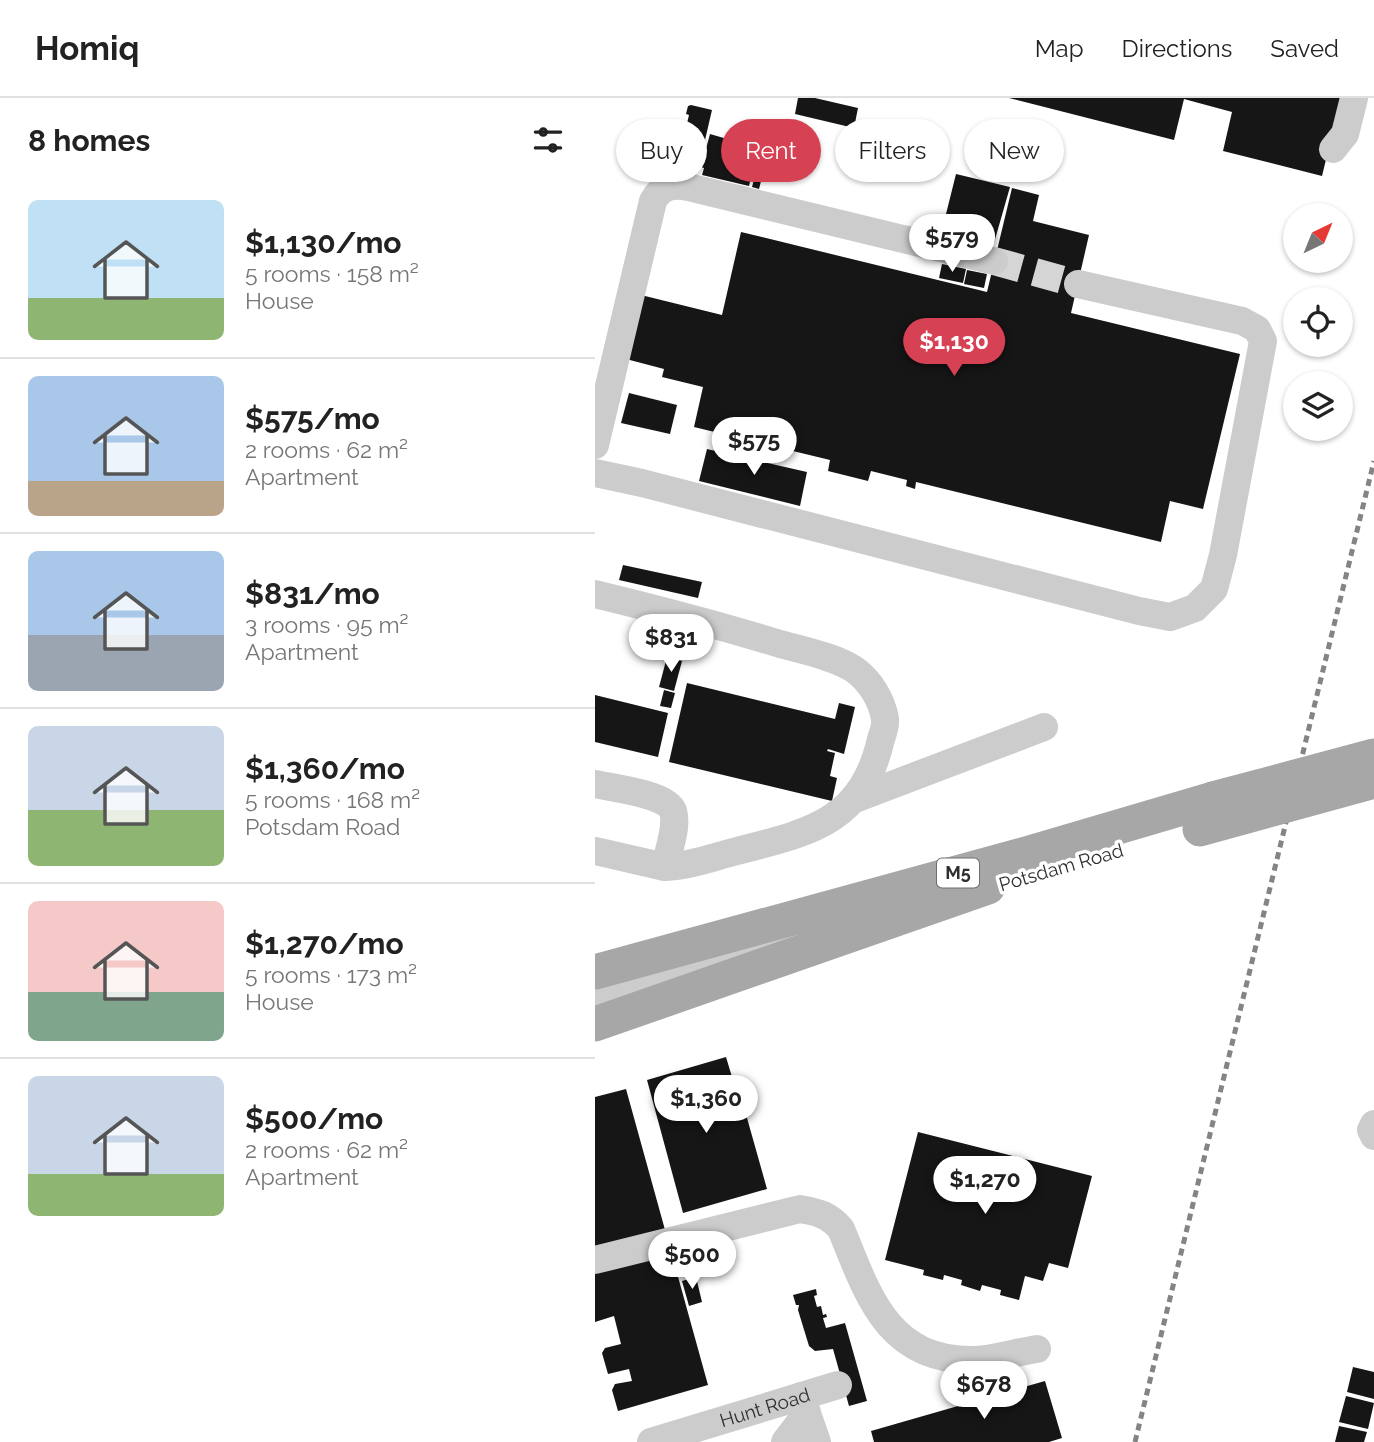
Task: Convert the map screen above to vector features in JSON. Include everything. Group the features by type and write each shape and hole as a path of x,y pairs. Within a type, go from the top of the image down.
{"main road":[{"name":"Potsdam Road","path":"595,1024 1374,756"},
{"name":"Potsdam Road","path":"595,972 1020,856 1206,814 1374,781"}],"street":[{"path":"1333,149 1345,134 1353,98"},
{"path":"596,437 607,344 653,201 657,193 664,188 677,185 688,187 994,261"},
{"path":"595,473 1139,611 1171,617 1195,608 1214,589 1223,555 1263,341 1257,329 1243,321 1078,284"},
{"path":"595,594 684,615 822,656 854,670 876,691 886,720 877,756 855,799 837,816 792,836 686,867 665,867 595,851"},
{"path":"855,799 1044,727"},
{"path":"595,784 655,797 669,805 674,823 665,867"},
{"path":"595,996 1023,865 1206,814"},
{"path":"1374,1124 1371,1130 1374,1136"},
{"path":"595,1260 800,1209 822,1213 841,1229 872,1301 893,1331 927,1354 973,1360 1037,1349"},
{"name":"Hunt Road","path":"651,1442 804,1405 838,1385"},
{"path":"785,1442 804,1405"},
{"path":"804,1405 817,1442"}],"building":[{"path":"798,98 815,98 858,108 856,119 835,119 835,123 795,114"},
{"path":"1009,98 1341,98 1322,176 1223,151 1232,112 1184,99 1174,140"},
{"path":"688,106 712,110 707,132 707,119 688,119"},
{"path":"710,134 721,137 721,179 707,176 707,145"},
{"path":"956,174 964,176 964,182 989,182 1010,187 994,243 942,230"},
{"path":"732,182 750,182 749,186"},
{"path":"753,182 761,182 759,189 752,187"},
{"path":"1012,188 1039,195 1033,221 1089,235 1071,313 1240,354 1203,509 1170,501 1161,542 916,482 915,489 906,486 907,480 871,471 868,481 828,471 830,460 694,427 703,387 662,377 664,369 626,359 641,295 722,315 741,232 987,292"},
{"path":"942,264 966,269 963,283 939,278"},
{"path":"967,270 987,274 984,288 964,284"},
{"path":"629,393 677,405 670,434 621,423"},
{"path":"707,449 807,472 800,506 699,481"},
{"path":"623,565 702,582 698,598 619,580"},
{"path":"667,657 682,661 674,691 659,687"},
{"path":"687,683 835,719 839,703 855,707 844,754 828,749 827,751 835,753 830,776 837,778 832,801 669,762"},
{"path":"664,690 675,693 671,708 660,706"},
{"path":"595,695 668,713 658,757 595,742"},
{"path":"726,1057 735,1087 738,1086 767,1189 683,1213 647,1080"},
{"path":"626,1089 708,1385 618,1411 612,1390 615,1384 632,1381 629,1369 608,1374 602,1353 605,1348 621,1344 614,1316 595,1322 595,1097"},
{"path":"918,1132 1092,1176 1068,1268 1049,1263 1043,1281 1025,1276 1019,1300 1000,1295 1001,1290 982,1285 980,1291 961,1285 962,1280 944,1275 943,1280 923,1275 924,1270 885,1260"},
{"path":"696,1277 702,1302 689,1306 682,1281"},
{"path":"816,1289 817,1295 814,1296 817,1307 821,1306 823,1315 826,1314 827,1317 823,1318 826,1328 845,1323 867,1401 849,1406 833,1349 815,1351 809,1346 798,1310 799,1305 796,1305 793,1295"},
{"path":"1353,1367 1374,1372 1374,1399 1347,1392"},
{"path":"1045,1381 1062,1438 1049,1442 874,1442 871,1431"},
{"path":"1346,1396 1374,1403 1368,1429 1339,1422"},
{"path":"1339,1426 1367,1432 1364,1442 1335,1442"}],"tunnel":[{"path":"994,261 1078,284"}],"railway":[{"path":"1135,1442 1374,461"}]}
